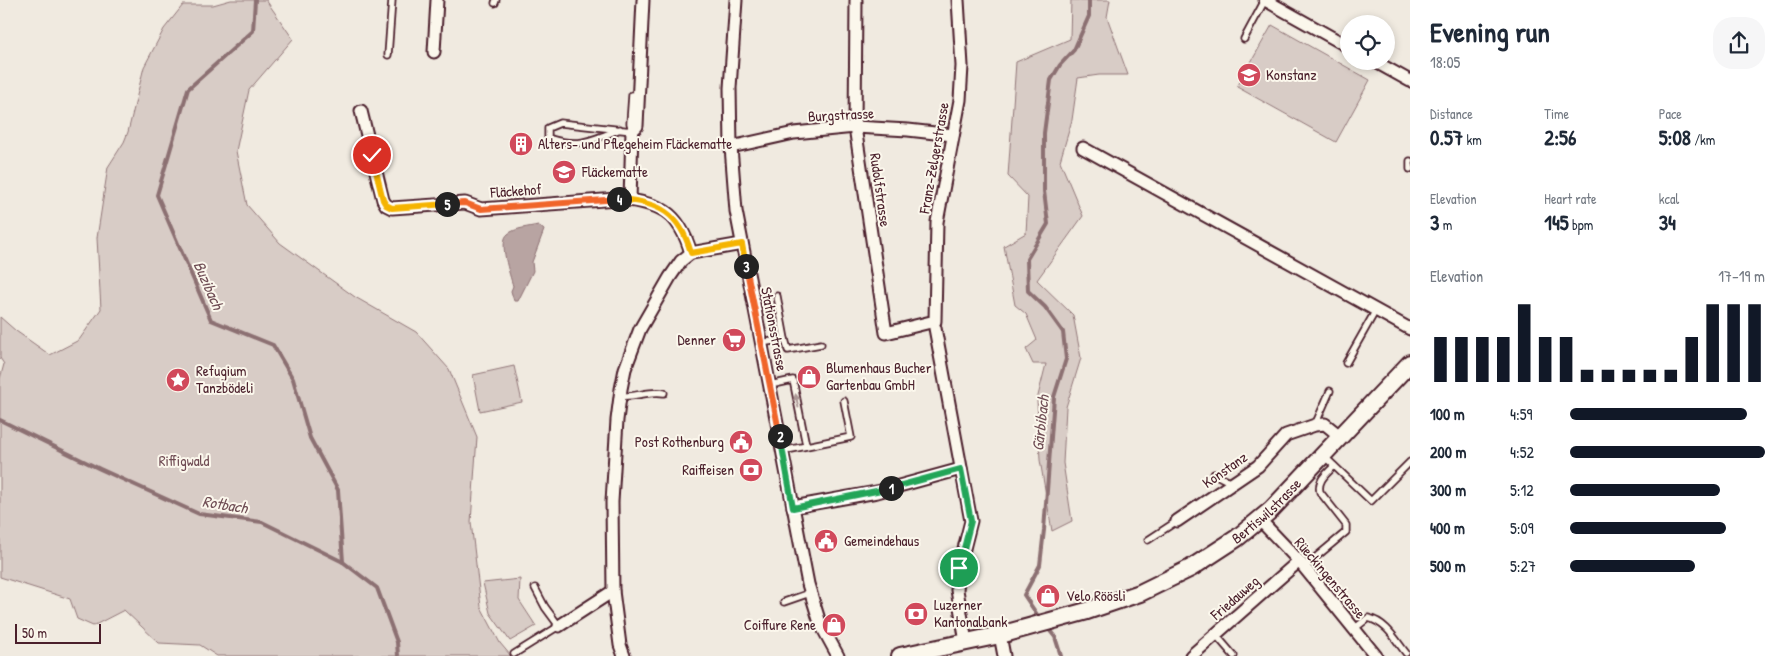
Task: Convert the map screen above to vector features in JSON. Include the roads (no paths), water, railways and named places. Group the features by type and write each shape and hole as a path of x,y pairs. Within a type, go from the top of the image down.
{"main road":[{"name":"Bertiswilstrasse","path":"900,656 1000,635 1086,611 1140,593 1175,577 1207,558 1260,520 1329,461 1341,437 1410,363"}],"street":[{"path":"434,52 436,0"},
{"path":"630,200 626,130 636,126 643,0"},
{"name":"Stationsstrasse","path":"736,0 730,88 731,147 736,210 810,592 822,628 838,656"},
{"name":"Rudolfstrasse","path":"856,0 855,127 886,333 935,324"},
{"name":"Franz-Zelgerstrasse","path":"958,0 962,66 960,100 937,222 935,324 971,521 959,568 957,590 966,642"},
{"path":"1265,0 1340,42"},
{"path":"1389,70 1410,82"},
{"name":"Fläckehof","path":"361,111 383,200 386,205 392,208 465,203 481,209 617,199 630,200 656,207 672,216 682,228 691,253"},
{"name":"Burgstrasse","path":"731,147 794,134 855,127 954,135"},
{"path":"1083,148 1410,329"},
{"path":"624,656 620,645 613,591 612,502 620,396 625,369 640,329 670,276 681,261 691,253 742,244"},
{"path":"1315,425 1325,424 1341,437"},
{"name":"Konstanz","path":"1177,521 1258,466 1286,435 1315,425"},
{"path":"793,508 877,492 961,469"},
{"name":"Rüeckingenstrasse","path":"1260,520 1301,564 1376,656"},
{"name":"Friedauweg","path":"1191,656 1301,564"},
{"path":"559,626 613,591"},
{"path":"1000,635 1004,656"}],"lane":[{"path":"388,55 392,0"},
{"path":"1244,39 1265,0"},
{"path":"626,130 560,123 548,128 548,138 565,143 590,142 626,130 630,123 632,95"},
{"path":"1410,161 1410,169"},
{"path":"777,296 788,350 821,344"},
{"path":"1346,364 1376,310"},
{"path":"761,343 785,339"},
{"path":"770,385 793,380 806,445"},
{"path":"1315,425 1330,391"},
{"path":"620,396 627,397 654,392 664,393"},
{"path":"782,451 851,437 844,401"},
{"path":"1301,564 1346,532 1347,529 1346,525 1320,492 1318,486 1329,461 1371,501 1410,462"},
{"path":"1214,474 1232,484"},
{"name":"Konstanz","path":"1148,540 1177,521"},
{"path":"514,654 559,626 545,607 535,588"},
{"path":"784,602 810,592"},
{"path":"1354,629 1368,618 1376,620 1385,626 1406,653"},
{"path":"1216,635 1234,656"}],"waterway":[{"name":"Buzibach","path":"255,0 253,31 188,89 157,195 211,320 273,345 293,379 310,438 338,490 343,562"},
{"name":"Gärbibach","path":"1040,619 1024,595 1040,565 1054,397 1066,359 1063,332 1045,307 1028,291 1027,259 1048,224 1044,191 1044,133 1051,80 1060,65 1074,50 1089,16 1089,0"},
{"name":"Rotbach","path":"0,420 100,469 199,514 262,522 343,562 377,588 397,642 398,656"},
{"name":"Gärbibach","path":"1046,626 1055,637 1061,656"}],"place":[{"name":"Konstanz","path":"1249,75"},
{"name":"Alters- und Pflegeheim Fläckematte","path":"521,144"},
{"name":"Fläckematte","path":"564,172"},
{"name":"Denner","path":"734,340"},
{"name":"Blumenhaus Bucher Gartenbau GmbH","path":"809,377"},
{"name":"Refugium Tanzbödeli","path":"178,380"},
{"name":"Post Rothenburg","path":"741,442"},
{"name":"Raiffeisen","path":"751,470"},
{"name":"Gemeindehaus","path":"826,541"},
{"name":"Velo Röösli","path":"1048,596"},
{"name":"Luzerner Kantonalbank","path":"916,614"},
{"name":"Coiffure Rene","path":"834,625"}],"park label":[{"name":"Riffigwald","path":"184,461"}]}
